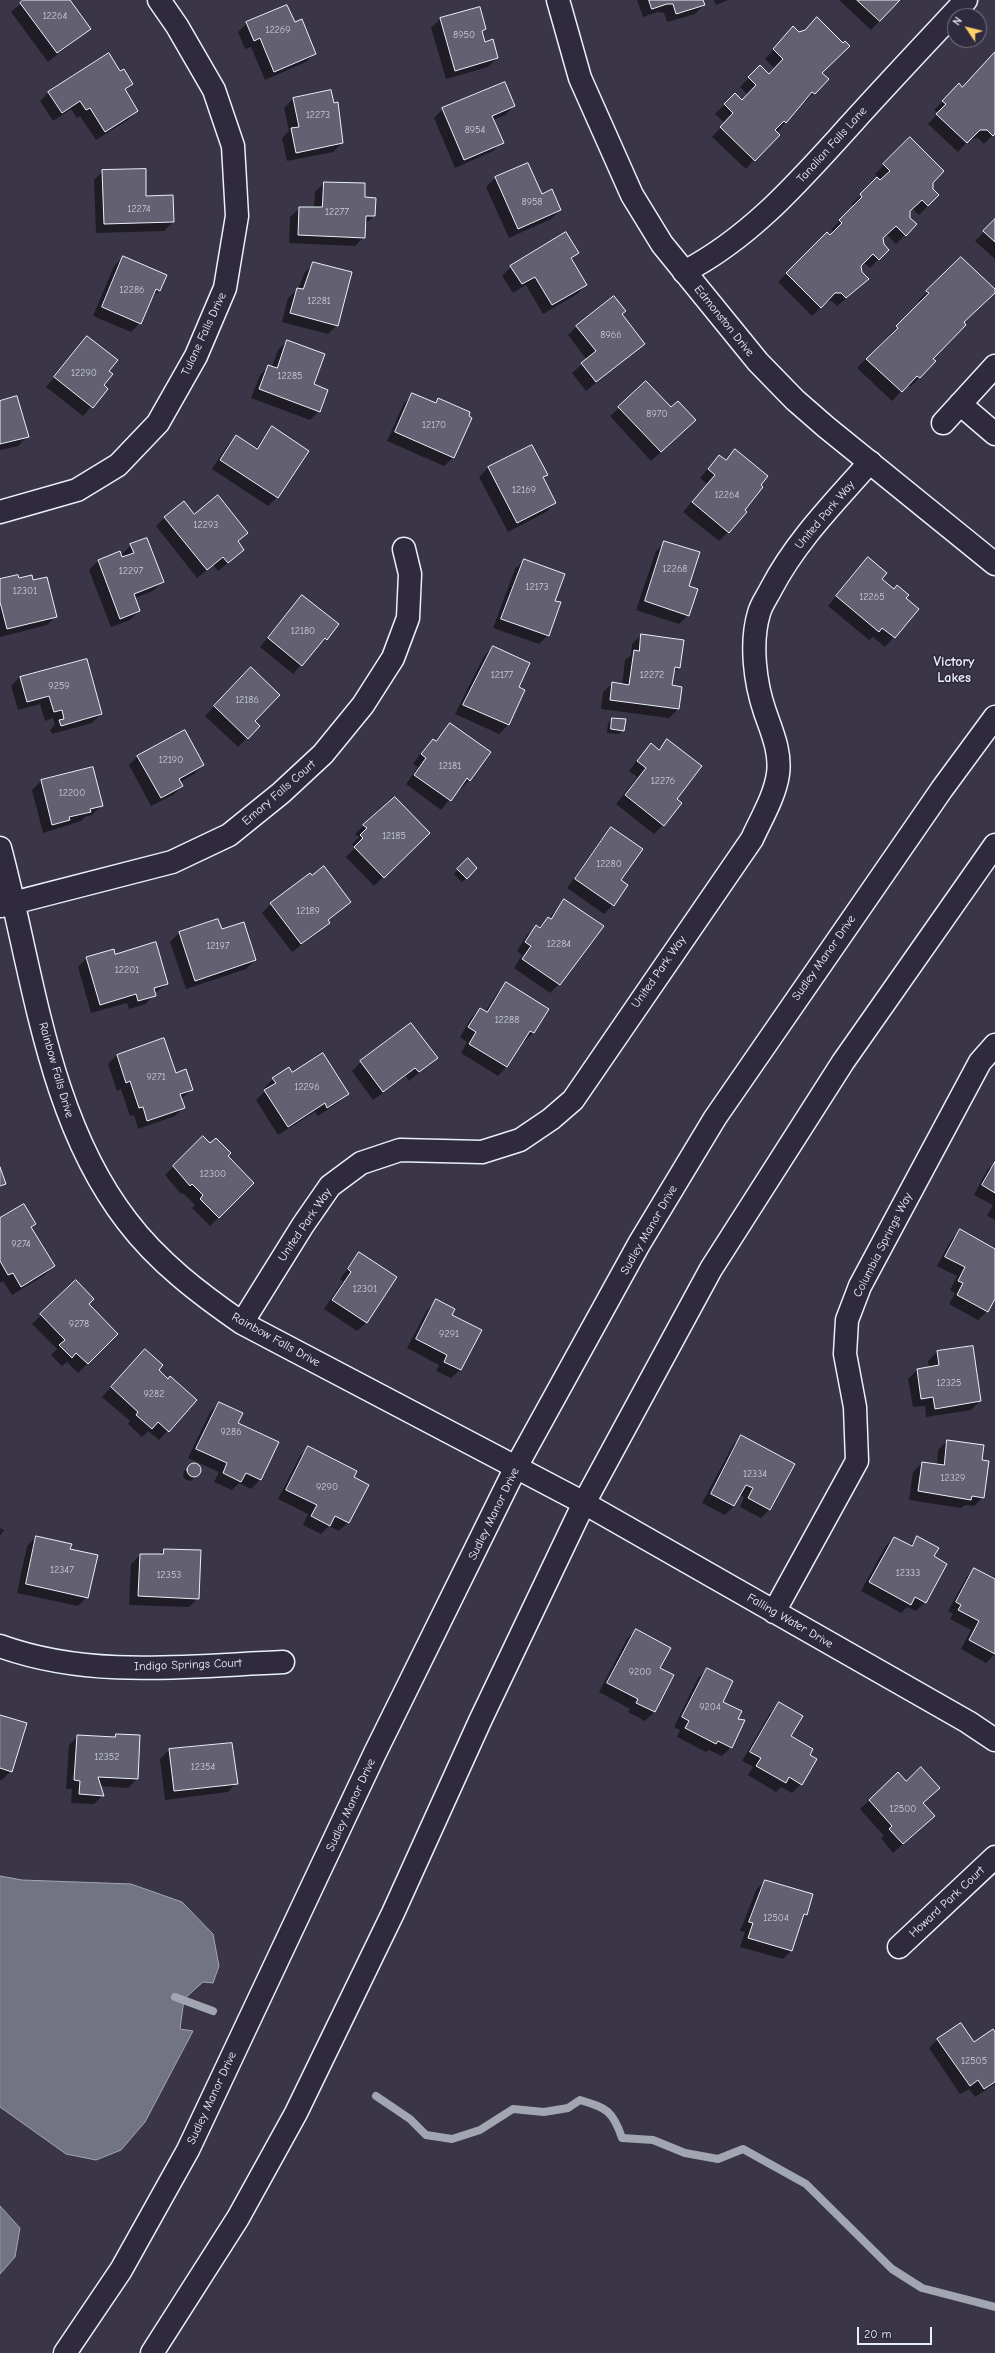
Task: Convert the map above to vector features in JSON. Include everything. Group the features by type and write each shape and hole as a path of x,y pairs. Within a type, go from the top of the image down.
{"street":[{"name":"Tulane Falls Drive","path":"0,512 77,490 118,465 158,423 196,356 225,288 237,216 233,146 214,90 177,26 159,0"},
{"name":"Edmonston Drive","path":"558,0 580,78 632,195 662,244 758,362 826,427 995,564"},
{"name":"Tanalian Falls Lane","path":"684,272 709,260 752,228 800,180 966,0"},
{"path":"943,424 995,366"},
{"path":"960,404 995,434"},
{"name":"United Park Way","path":"242,1323 303,1225 330,1186 361,1163 400,1150 482,1152 520,1140 551,1119 573,1100 752,839 765,810 778,774 776,738 765,711 757,676 754,644 759,613 777,578 801,540 870,462"},
{"name":"Emory Falls Court","path":"7,905 172,862 229,835 281,794 323,754 363,705 393,658 408,618 410,574 404,549"},
{"name":"Sudley Manor Drive","path":"65,2353 121,2270 188,2150 375,1753 516,1468 639,1244 715,1118 942,788 995,717"},
{"path":"152,2353 238,2218 319,2068 584,1503 711,1269 843,1062 995,845"},
{"name":"Rainbow Falls Drive","path":"0,848 7,905 31,978 66,1110 95,1172 127,1221 162,1260 202,1295 242,1323 584,1503"},
{"name":"Columbia Springs Way","path":"774,1612 857,1461 855,1407 845,1354 847,1320 860,1286 980,1062 995,1045"},
{"name":"Falling Water Drive","path":"584,1503 968,1722 995,1740"},
{"name":"Indigo Springs Court","path":"0,1646 23,1655 102,1667 156,1669 283,1662"},
{"name":"Howard Park Court","path":"899,1947 995,1857"}],"water":[{"path":"0,1876 22,1880 131,1884 182,1902 213,1934 219,1966 213,1983 203,1982 184,1999 180,2029 193,2031 145,2122 121,2150 96,2160 66,2154 0,2107"},
{"path":"0,2206 20,2228 15,2257 0,2274"}],"building":[{"path":"23,0 70,0 91,29 57,53 20,3"},
{"path":"649,0 703,0 705,5 676,14 673,4 667,4 652,9"},
{"path":"857,0 900,0 880,21"},
{"path":"287,5 295,22 302,19 316,54 274,72 260,38 254,41 246,22"},
{"path":"480,7 486,29 482,31 485,42 493,39 498,58 455,71 440,18"},
{"path":"817,17 843,43 845,41 850,46 822,73 829,79 815,94 812,92 786,123 784,121 775,130 780,135 755,161 720,127 733,113 724,104 735,93 742,100 756,85 748,77 760,65 769,74 783,59 773,49 793,26 799,32 805,30"},
{"path":"995,52 995,134 993,136 987,130 980,130 967,143 936,114 946,104 942,101 959,83 962,87"},
{"path":"109,53 120,71 124,69 133,84 125,89 138,111 105,132 90,108 86,110 80,101 62,113 48,92"},
{"path":"505,82 515,106 492,116 504,143 464,160 442,108"},
{"path":"331,90 334,103 338,102 343,143 296,153 291,128 299,127 293,98"},
{"path":"910,137 944,171 933,183 933,189 939,195 928,206 922,200 910,211 910,218 917,224 906,236 896,226 883,238 884,244 889,250 879,260 873,254 861,266 862,272 869,279 846,298 841,293 835,293 821,308 786,273 827,232 830,235 842,223 839,220 862,197 860,194 877,177 880,180 890,171 883,164"},
{"path":"528,163 542,194 552,189 561,210 518,229 495,177"},
{"path":"146,169 146,196 173,195 174,222 104,224 102,170"},
{"path":"324,182 365,183 365,197 376,198 375,216 366,216 365,238 298,235 299,207 322,207"},
{"path":"995,219 995,242 983,231"},
{"path":"566,232 579,253 571,258 587,285 552,305 535,277 522,284 510,266"},
{"path":"123,256 167,275 160,291 156,289 141,324 102,307"},
{"path":"961,257 995,289 995,293 964,322 966,325 933,359 936,361 920,378 917,376 902,392 866,359 898,328 896,326 929,293 926,291"},
{"path":"313,262 352,272 338,326 290,313 297,288 303,289"},
{"path":"614,296 626,311 622,314 645,344 596,382 581,363 596,351 576,326"},
{"path":"87,336 118,360 109,371 113,374 104,385 108,389 93,408 54,377"},
{"path":"287,340 325,354 314,384 328,390 320,412 259,389 268,365 277,368"},
{"path":"646,381 671,407 678,401 696,420 661,452 618,407"},
{"path":"412,393 436,403 438,398 470,412 469,416 472,418 454,458 395,432"},
{"path":"17,396 29,437 0,444 0,401"},
{"path":"272,426 309,451 278,498 220,460 236,435 257,449"},
{"path":"532,445 548,475 543,477 556,503 517,523 488,467"},
{"path":"735,449 768,476 761,485 763,487 745,510 747,512 729,533 692,502 715,475 708,469 719,455 726,460"},
{"path":"218,495 248,533 238,541 244,550 228,563 223,557 207,570 164,517 184,501 194,514"},
{"path":"147,538 164,582 134,594 140,611 120,619 98,560 120,551 122,557 134,553 130,544"},
{"path":"664,541 700,552 689,586 698,589 689,616 645,601"},
{"path":"868,557 887,573 882,579 894,589 897,585 909,595 906,598 919,609 895,638 882,628 879,632 836,596"},
{"path":"524,559 565,574 555,601 561,602 549,636 501,619"},
{"path":"18,575 19,578 32,575 33,580 47,577 57,617 7,629 0,602 0,579"},
{"path":"302,595 339,624 327,640 325,638 302,666 268,638"},
{"path":"641,634 684,640 680,668 675,667 672,685 682,687 679,709 610,700 612,682 629,685 634,650 639,651"},
{"path":"493,646 530,663 519,687 525,690 509,725 463,705"},
{"path":"87,659 102,714 61,726 59,720 64,719 62,710 54,712 49,696 27,702 20,677"},
{"path":"251,667 280,695 255,721 260,726 248,739 214,706"},
{"path":"612,718 626,719 624,731 611,729"},
{"path":"450,723 491,752 470,781 467,778 451,801 414,775 426,758 421,754 433,739 436,741"},
{"path":"185,730 204,765 179,779 183,786 161,798 137,756"},
{"path":"667,739 702,766 677,799 682,803 664,826 625,795 646,768 637,761 651,743 659,750"},
{"path":"93,767 103,806 90,809 91,812 69,817 70,820 52,825 41,780"},
{"path":"395,797 430,833 384,878 354,847 363,838 360,835 367,828 363,825"},
{"path":"611,827 643,849 621,880 628,885 614,906 575,879"},
{"path":"468,858 477,868 467,879 457,869"},
{"path":"324,866 351,902 328,920 330,923 301,944 270,903 310,873 312,875"},
{"path":"564,899 604,926 560,985 522,959 531,946 525,942 536,925 540,928 548,917 551,919"},
{"path":"218,919 222,929 244,922 256,960 195,981 179,932"},
{"path":"156,942 168,984 154,988 156,996 138,1001 136,994 100,1005 86,957 114,949 115,954"},
{"path":"506,982 549,1009 534,1033 530,1031 507,1067 469,1044 476,1032 468,1027 480,1008 487,1012"},
{"path":"411,1023 438,1058 419,1072 415,1068 383,1092 360,1061"},
{"path":"164,1038 176,1073 186,1069 193,1090 180,1094 185,1108 147,1121 143,1107 139,1108 130,1081 126,1083 117,1055"},
{"path":"323,1053 349,1094 327,1108 325,1103 288,1127 264,1090 276,1083 272,1078 289,1067 292,1072"},
{"path":"203,1136 210,1143 216,1138 231,1153 228,1156 254,1183 219,1218 200,1199 203,1195 192,1184 190,1186 173,1166"},
{"path":"995,1162 995,1193 982,1185"},
{"path":"0,1167 6,1184 0,1186"},
{"path":"24,1204 36,1224 31,1227 55,1266 21,1287 13,1273 8,1275 0,1261 0,1218"},
{"path":"960,1229 995,1249 995,1299 988,1312 957,1295 963,1283 958,1281 965,1267 945,1257"},
{"path":"359,1252 397,1277 367,1323 332,1300 351,1272 348,1269"},
{"path":"76,1280 94,1299 89,1304 118,1334 88,1364 76,1353 72,1358 59,1345 65,1340 40,1314"},
{"path":"436,1299 455,1309 452,1315 482,1330 461,1370 444,1362 447,1355 416,1339"},
{"path":"973,1346 981,1401 935,1409 933,1397 921,1399 917,1369 939,1365 937,1351"},
{"path":"145,1349 163,1365 159,1370 168,1379 170,1376 197,1400 169,1432 158,1422 152,1429 136,1415 138,1412 111,1387"},
{"path":"219,1402 243,1413 238,1423 279,1442 261,1480 246,1473 241,1482 223,1473 227,1463 196,1449"},
{"path":"741,1435 795,1464 770,1510 748,1498 753,1488 746,1485 734,1506 711,1494"},
{"path":"947,1440 984,1445 982,1460 989,1461 984,1498 972,1496 971,1500 918,1491 922,1462 944,1465"},
{"path":"308,1446 357,1471 354,1477 369,1485 349,1523 335,1516 330,1526 311,1516 317,1505 286,1490"},
{"path":"194,1463 199,1465 201,1470 199,1475 194,1477 189,1475 187,1470 189,1465"},
{"path":"36,1536 72,1544 70,1549 98,1555 88,1598 26,1584"},
{"path":"917,1536 939,1548 934,1556 947,1564 926,1603 915,1597 911,1605 869,1582 894,1537 912,1546"},
{"path":"164,1549 201,1550 199,1599 138,1596 140,1554 163,1554"},
{"path":"974,1568 995,1579 995,1654 969,1640 979,1621 958,1610 961,1605 956,1602"},
{"path":"636,1629 671,1648 660,1668 674,1675 655,1712 636,1703 638,1699 607,1683"},
{"path":"707,1668 733,1681 723,1702 742,1711 738,1719 745,1720 732,1748 718,1741 716,1744 685,1728 689,1721 682,1717"},
{"path":"779,1702 803,1716 791,1736 813,1749 810,1755 817,1759 802,1785 789,1777 786,1783 756,1766 761,1758 750,1752"},
{"path":"0,1715 27,1723 12,1772 0,1768"},
{"path":"116,1734 140,1735 138,1779 98,1777 104,1796 79,1794 80,1781 74,1780 77,1735 115,1737"},
{"path":"232,1743 238,1784 174,1791 169,1749"},
{"path":"921,1767 940,1788 923,1803 935,1816 903,1844 889,1829 892,1826 869,1800 898,1772 906,1781"},
{"path":"765,1880 813,1894 807,1915 804,1914 792,1951 748,1938 753,1923 749,1922"},
{"path":"961,2023 974,2042 993,2029 995,2032 995,2082 984,2089 978,2080 970,2086 937,2039"}],"waterway":[{"path":"175,1997 213,2011"},
{"path":"376,2096 410,2119 426,2135 452,2139 480,2130 513,2109 544,2112 568,2108 580,2100 603,2108 608,2112 612,2116 622,2138 653,2140 685,2153 718,2159 743,2149 806,2184 892,2269 922,2288 995,2307"}],"district":[{"name":"Victory Lakes","path":"954,670"}]}
